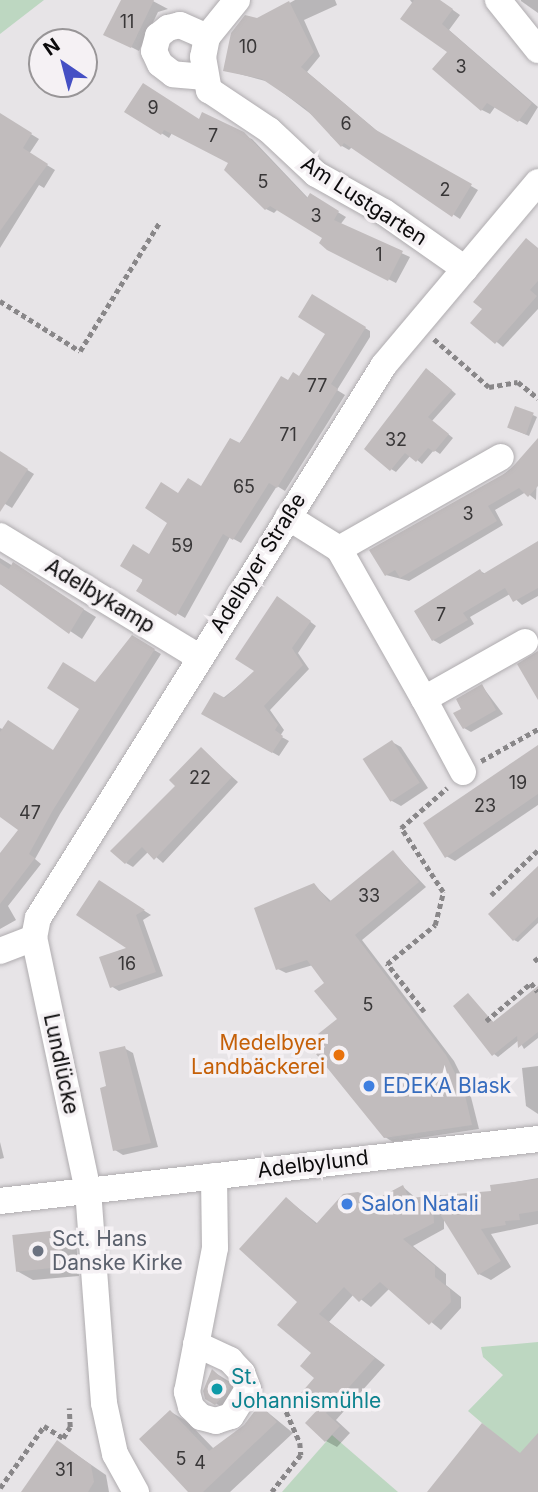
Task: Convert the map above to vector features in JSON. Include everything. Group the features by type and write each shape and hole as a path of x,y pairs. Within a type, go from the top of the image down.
{"street":[{"path":"207,37 180,25 168,28 158,36 154,51 160,64 173,74 205,77 207,37 237,0"},
{"path":"498,0 538,50"},
{"name":"Am Lustgarten","path":"205,77 209,90 269,130 316,174 384,212 465,269"},
{"name":"Adelbyer Straße","path":"34,938 38,918 362,397 465,269 529,209 538,181"},
{"path":"339,549 501,457"},
{"path":"288,517 339,549 463,772"},
{"name":"Adelbykamp","path":"0,536 199,657"},
{"path":"424,699 525,642"},
{"path":"0,951 34,938"},
{"name":"Lundlücke","path":"34,938 88,1191 104,1403 116,1454 136,1492"},
{"name":"Adelbylund","path":"0,1201 538,1139"},
{"path":"198,1336 230,1360 248,1389 231,1416 216,1421 201,1417 191,1407 187,1392 215,1248 214,1176"}],"path":[{"path":"0,301 80,351 159,223"},
{"path":"418,325 489,387 518,382 538,398"},
{"path":"424,1012 387,964 435,925 443,892 401,828 463,772 538,729"},
{"path":"491,895 538,850"},
{"path":"486,1021 531,984 538,992"},
{"path":"248,1389 264,1393 273,1405 283,1404 300,1443 301,1455 272,1492"},
{"path":"0,1488 44,1426 63,1438 70,1427 69,1408"}],"green space":[{"path":"0,0 44,0 0,34"},
{"path":"538,1342 538,1471 468,1411 503,1375 483,1357 481,1347"},
{"path":"332,1435 398,1492 282,1492"}],"building":[{"path":"121,0 154,0 131,48 103,35"},
{"path":"414,0 440,0 453,9 442,24 532,103 518,122 487,103 481,111 432,69 447,52 400,19"},
{"path":"289,1 314,52 301,67 376,130 472,184 452,217 344,143 341,147 305,108 262,79 223,71 231,33 245,15 257,18"},
{"path":"143,83 199,119 202,112 244,132 307,198 310,193 339,211 334,220 403,251 388,281 327,250 319,243 322,238 270,206 265,210 224,170 228,163 164,130 161,135 124,112"},
{"path":"0,113 32,133 23,148 48,164 0,231"},
{"path":"526,238 538,248 538,281 530,290 537,296 495,344 470,323 482,309 473,302"},
{"path":"312,294 366,327 331,384 338,389 277,488 269,483 233,540 223,534 176,616 136,591 143,580 120,566 133,544 149,554 167,523 145,508 161,482 178,493 188,478 201,486 230,438 240,443 281,376 288,380 293,372 299,376 325,334 298,317"},
{"path":"426,368 452,390 428,417 449,434 434,452 428,448 416,462 405,453 390,471 364,449"},
{"path":"515,406 534,413 526,434 507,428"},
{"path":"538,438 538,486 528,497 519,488 488,506 497,521 400,578 395,570 385,576 369,550 509,471"},
{"path":"0,451 28,469 0,512"},
{"path":"538,541 538,588 513,602 505,588 463,613 468,620 432,641 414,611 480,569 483,574"},
{"path":"13,562 84,609 69,634 0,584 0,563 9,569"},
{"path":"277,596 311,621 292,648 303,665 264,706 278,725 275,730 283,736 272,753 201,714 214,692 225,698 254,671 235,659"},
{"path":"132,635 155,649 53,810 29,854 35,858 0,904 0,853 18,830 0,817 0,732 8,720 53,750 79,709 47,688 63,662 95,682"},
{"path":"538,651 538,700 517,664"},
{"path":"482,684 496,710 463,729 453,713 461,709 456,699"},
{"path":"392,740 420,783 390,802 363,759"},
{"path":"538,745 538,794 445,858 423,823"},
{"path":"201,747 232,777 154,860 142,847 125,864 110,851 175,786 169,780"},
{"path":"393,850 419,882 355,935 446,1055 464,1091 472,1125 384,1138 316,1054 325,1047 318,1034 337,1019 314,991 324,983 307,960 276,970 254,908 314,883 329,902"},
{"path":"538,866 538,917 513,941 488,914"},
{"path":"99,880 145,910 136,915 156,972 110,988 99,957 126,948 76,915"},
{"path":"538,986 538,1032 518,1048 517,1036 492,1056 453,1006 468,993 493,1022"},
{"path":"125,1046 151,1143 113,1151 100,1088 106,1086 99,1052"},
{"path":"538,1179 538,1211 519,1214 520,1220 505,1221 506,1225 481,1229 501,1261 478,1275 433,1203 434,1223 403,1239 435,1266 435,1277 450,1289 451,1302 429,1325 380,1282 359,1302 344,1287 319,1314 375,1358 326,1413 340,1426 325,1442 305,1423 319,1408 301,1393 314,1378 300,1366 311,1353 277,1325 297,1302 239,1249 286,1197 316,1224 343,1194 358,1192 375,1200 403,1185 409,1198 491,1191 490,1185"},
{"name":"Sct. Hans Danske Kirke","path":"60,1230 64,1267 16,1272 12,1235"},
{"path":"212,1369 231,1387 215,1405 205,1399 203,1391"},
{"path":"260,1404 277,1422 203,1492 188,1492 139,1439 170,1410 209,1451 244,1425"},
{"path":"482,1423 520,1453 538,1433 538,1492 427,1492"},
{"path":"57,1440 91,1465 94,1482 88,1492 21,1492"}],"place":[{"name":"Medelbyer Landbäckerei","path":"339,1055"},
{"name":"EDEKA Blask","path":"369,1086"},
{"name":"Salon Natali","path":"347,1204"},
{"name":"Sct. Hans Danske Kirke","path":"38,1251"},
{"name":"St. Johannismühle","path":"217,1389"}]}
